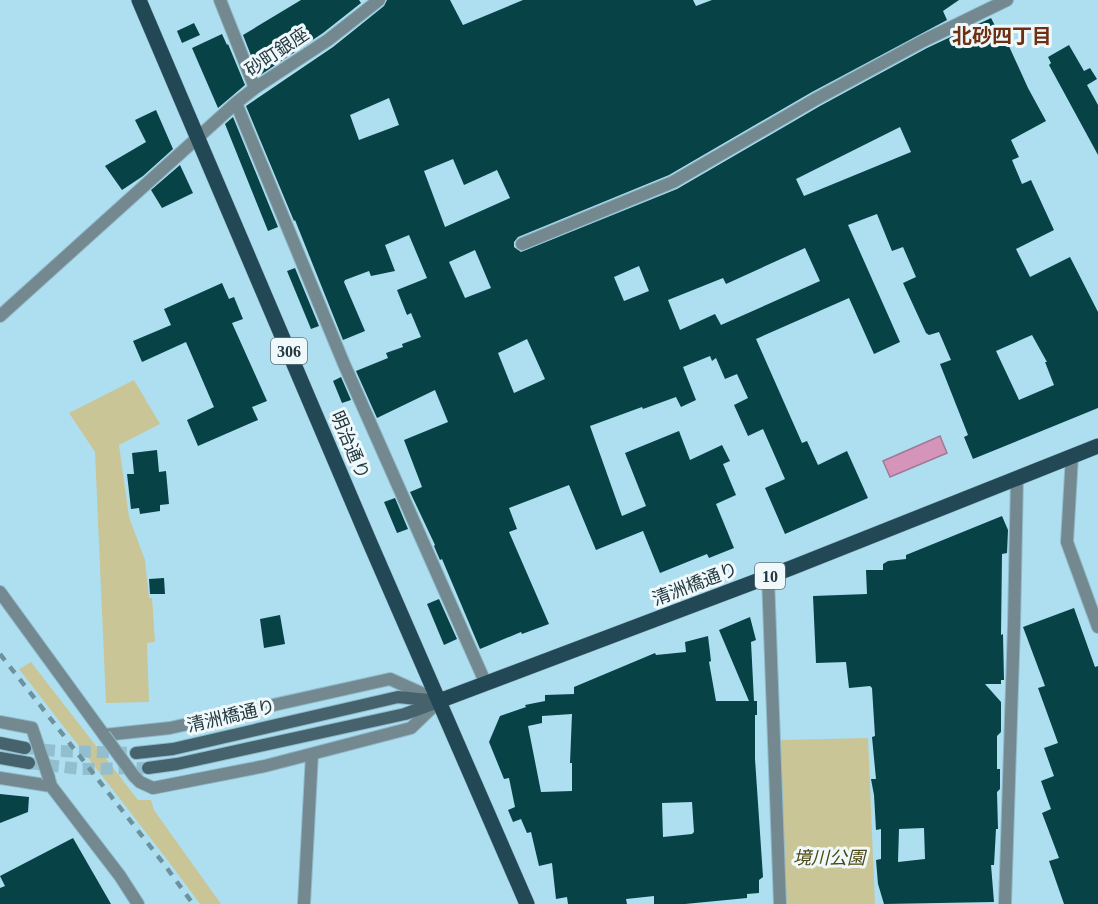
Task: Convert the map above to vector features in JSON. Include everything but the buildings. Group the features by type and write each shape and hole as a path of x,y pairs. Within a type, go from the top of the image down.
{"main road":[{"name":"明治通り","path":"139,0 527,904"},
{"name":"清洲橋通り","path":"148,768 177,764 405,714 768,577 1098,446"},
{"name":"清洲橋通り","path":"136,753 173,749 398,697 439,701"},
{"path":"0,743 25,748"},
{"path":"0,758 29,763"}],"street":[{"path":"220,0 255,88"},
{"name":"砂町銀座","path":"0,316 236,103 328,40 379,0"},
{"path":"522,244 673,182 816,99 923,41 1006,0"},
{"path":"236,103 344,364 486,684"},
{"path":"1072,456 1067,542 1098,627"},
{"path":"1005,904 1017,478"},
{"path":"768,577 780,904"},
{"path":"0,592 104,735 134,776 140,782 153,788 254,768 411,728 439,701 390,679 170,728 104,735"},
{"path":"0,722 32,729 50,782 138,904"},
{"path":"304,904 312,754"},
{"path":"0,778 50,782"}],"green space":[{"path":"134,380 160,424 119,445 129,517 145,560 149,598 152,598 155,642 147,643 149,702 106,703 95,452 69,413"},
{"path":"31,662 138,800 151,800 154,810 221,904 200,904 19,669"},
{"name":"境川公園","path":"868,738 875,904 786,904 780,740"}],"shaded area":[{"path":"940,436 947,453 890,477 883,461"}],"tunnel":[{"path":"25,748 136,753"},
{"path":"29,763 81,769 148,768"}],"railway":[{"path":"0,654 193,904"}],"district":[{"name":"北砂四丁目","path":"1002,36"}]}
